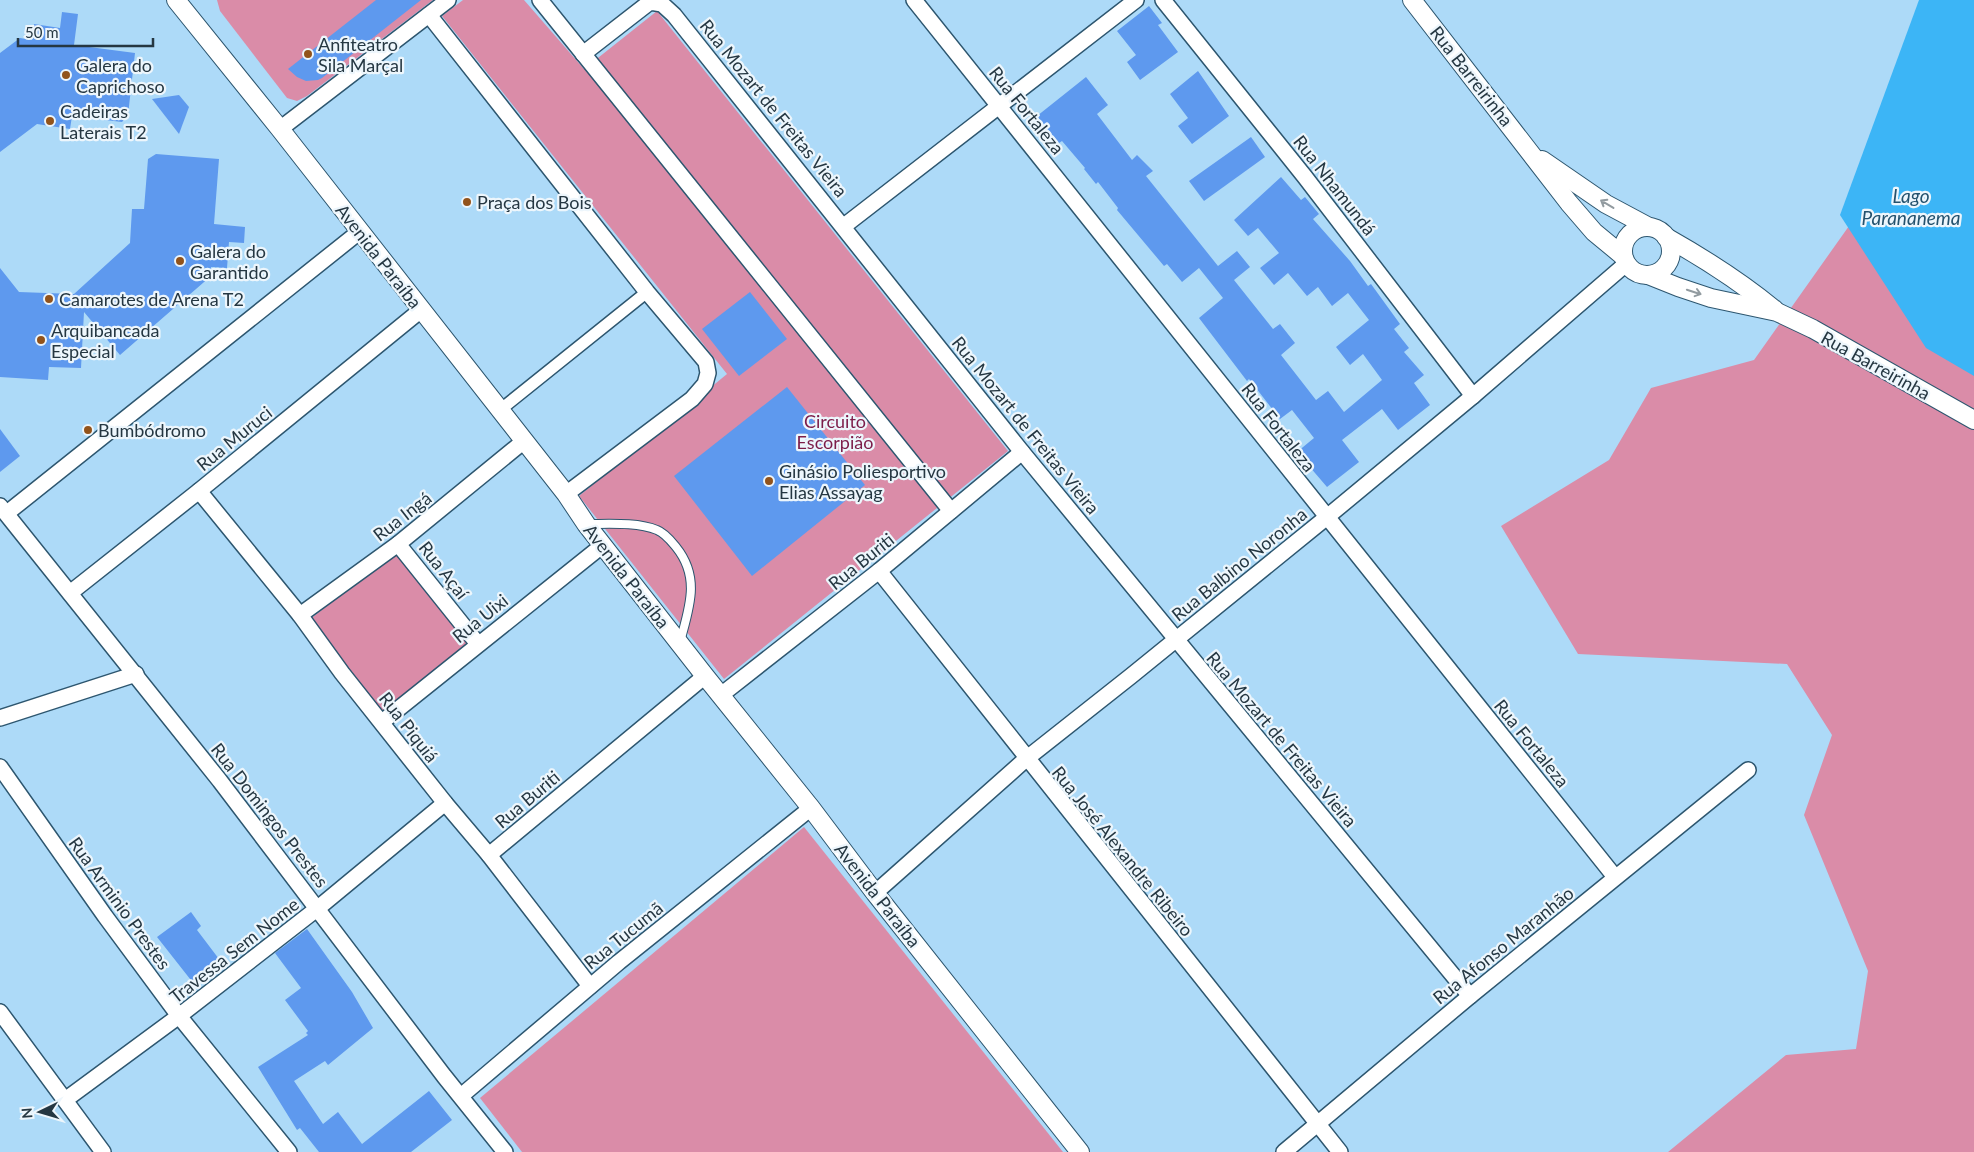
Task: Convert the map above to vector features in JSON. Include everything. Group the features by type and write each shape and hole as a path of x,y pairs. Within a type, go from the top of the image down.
{"street":[{"path":"280,129 448,0"},
{"path":"540,0 951,511"},
{"name":"Rua Fortaleza","path":"914,0 1000,105 1615,877"},
{"path":"844,226 1136,0"},
{"name":"Rua Nhamundá","path":"1163,0 1305,177 1473,396"},
{"name":"Rua Barreirinha","path":"1412,0 1569,203 1587,224 1625,260 1632,270 1711,298 1777,312"},
{"name":"Avenida Paraíba","path":"179,1 566,494 586,524 1080,1152"},
{"name":"Rua Mozart de Freitas Vieira","path":"584,54 647,3 662,4 679,20 1022,452 1470,996"},
{"path":"429,15 647,292 706,362 708,373 705,384 697,394 676,412 566,494"},
{"name":"Rua Barreirinha","path":"1532,153 1606,204 1649,227 1659,230 1666,237 1739,282 1777,312 1813,329 1974,420"},
{"path":"1625,260 1623,247 1626,238 1640,228 1649,227"},
{"path":"3,510 359,232"},
{"path":"1648,275 1658,272 1665,266 1670,257 1670,246 1666,237"},
{"name":"Rua Balbino Noronha","path":"875,893 1026,759 1176,640 1473,396 1625,260"},
{"path":"500,410 647,292"},
{"name":"Rua Muruci","path":"70,593 199,491 421,310"},
{"name":"Rua Ingá","path":"300,614 398,544 524,441"},
{"name":"Rua Buriti","path":"721,695 879,571 1022,452"},
{"name":"Rua Piquiá","path":"199,491 300,614 342,674 489,855 590,986"},
{"name":"Rua Domingos Prestes","path":"3,510 136,674 318,908 444,1076 505,1152"},
{"name":"Rua Açaí","path":"398,544 478,644"},
{"name":"Rua Uixi","path":"382,722 603,545"},
{"name":"Rua José Alexandre Ribeiro","path":"879,571 1026,759 1340,1152"},
{"path":"0,718 136,674"},
{"name":"Rua Buriti","path":"489,855 705,676"},
{"name":"Rua Arminio Prestes","path":"0,767 105,916 179,1016 289,1152"},
{"name":"Rua Afonso Maranhão","path":"1284,1152 1470,996 1748,770"},
{"name":"Travessa Sem Nome","path":"65,1100 179,1016 318,908 445,803"},
{"name":"Rua Tucumã","path":"461,1096 590,986 811,808"},
{"path":"0,1012 103,1152"}],"lane":[{"path":"586,524 622,524 652,528 666,535 680,552 690,569 692,585 680,644"}],"green space":[{"name":"Anfiteatro Sila Marçal","path":"217,0 433,0 307,96 297,101 287,98 220,11"},
{"name":"Circuito Escorpião","path":"463,0 524,0 584,69 657,11 1008,451 724,679 579,496 727,374 442,16"},
{"path":"1974,0 1974,1152 1668,1152 1786,1055 1856,1049 1868,971 1804,815 1832,735 1787,664 1578,654 1501,526 1609,460 1651,388 1754,360 1866,202"},
{"path":"396,553 473,644 382,714 310,619"},
{"path":"804,827 1063,1152 522,1152 480,1098"}],"water":[{"name":"Lago Parananema","path":"1919,0 1974,0 1974,376 1926,348 1840,215"}],"building":[{"path":"376,0 421,0 322,78 306,81 297,77 288,69"},
{"path":"1149,6 1162,23 1158,25 1178,52 1140,80 1127,62 1136,55 1117,31"},
{"name":"Galera do Caprichoso","path":"62,12 78,14 74,45 135,53 128,115 122,122 72,116 70,129 37,124 0,152 0,53 20,38 32,40 34,24 60,28"},
{"path":"1198,71 1229,116 1192,144 1178,126 1188,118 1170,94"},
{"path":"1086,77 1108,105 1097,114 1132,160 1137,155 1153,171 1146,176 1218,266 1237,251 1250,267 1234,280 1273,329 1280,324 1295,343 1281,355 1316,400 1328,391 1344,412 1382,380 1363,354 1350,365 1336,347 1369,320 1348,293 1332,306 1318,287 1307,296 1288,273 1274,285 1260,268 1279,253 1258,228 1248,236 1234,220 1281,177 1301,200 1305,197 1319,214 1313,219 1350,261 1368,286 1371,284 1400,324 1394,329 1409,348 1404,352 1424,375 1414,383 1430,405 1398,430 1382,409 1342,440 1359,462 1327,487 1297,452 1314,438 1292,410 1280,419 1249,379 1247,381 1199,318 1223,298 1199,268 1182,282 1167,264 1164,266 1117,210 1118,208 1098,182 1096,184 1062,141 1059,143 1037,116"},
{"path":"179,95 189,107 179,134 152,99"},
{"path":"1251,137 1265,157 1204,201 1189,181"},
{"path":"156,154 219,159 214,224 245,227 244,243 229,242 227,268 211,267 211,276 120,355 84,312 81,368 49,367 48,380 0,377 0,268 19,292 74,294 130,243 132,209 144,209 148,159"},
{"path":"750,292 787,339 739,376 702,329"},
{"name":"Ginásio Poliesportivo Elias Assayag","path":"787,387 865,485 752,576 674,476"},
{"path":"0,429 20,456 0,472"},
{"path":"191,912 201,926 197,930 222,963 194,984 157,937"},
{"path":"307,929 352,992 373,1028 328,1065 325,1061 294,1081 323,1124 338,1112 362,1144 429,1091 452,1120 411,1152 319,1152 300,1128 297,1130 258,1067 308,1035 306,1033 308,1031 285,1000 301,988 275,953"}],"place":[{"name":"Anfiteatro Sila Marçal","path":"308,54"},
{"name":"Galera do Caprichoso","path":"66,75"},
{"name":"Cadeiras Laterais T2","path":"50,121"},
{"name":"Praça dos Bois","path":"467,202"},
{"name":"Galera do Garantido","path":"180,261"},
{"name":"Camarotes de Arena T2","path":"49,299"},
{"name":"Arquibancada Especial","path":"41,340"},
{"name":"Bumbódromo","path":"88,430"},
{"name":"Ginásio Poliesportivo Elias Assayag","path":"769,481"}]}
